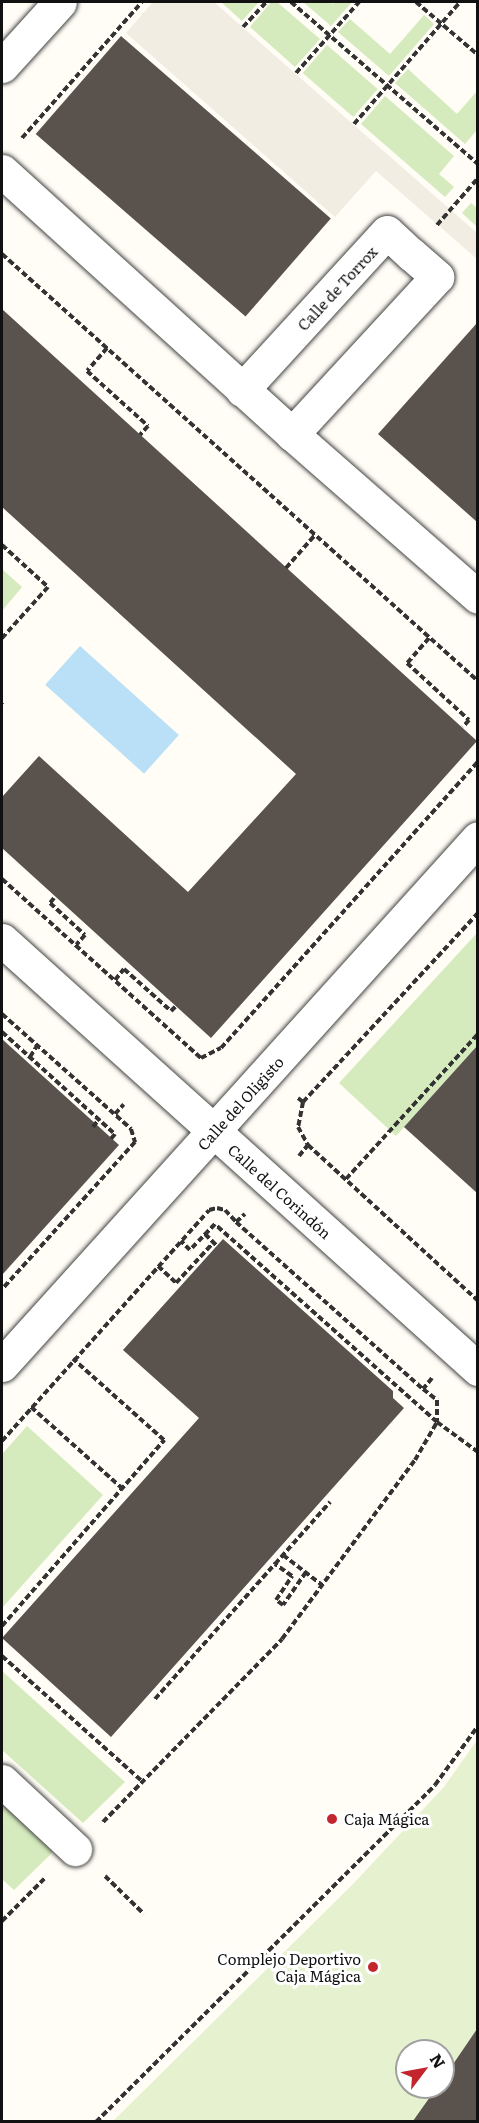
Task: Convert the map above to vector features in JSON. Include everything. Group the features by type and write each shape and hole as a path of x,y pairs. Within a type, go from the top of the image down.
{"street":[{"path":"2,66 60,2"},
{"path":"2,171 242,390 477,597"},
{"name":"Calle de Torrox","path":"242,390 387,232 437,278 292,434"},
{"name":"Calle del Oligisto","path":"2,1365 477,838"},
{"name":"Calle del Corindón","path":"2,940 477,1370"},
{"path":"2,1781 75,1849"}],"path":[{"path":"18,142 142,2"},
{"path":"243,27 266,2"},
{"path":"291,2 477,164"},
{"path":"296,73 359,2"},
{"path":"416,2 477,55"},
{"path":"354,124 460,2"},
{"path":"455,204 477,178"},
{"path":"2,254 477,681"},
{"path":"107,348 87,371 148,426 140,435"},
{"path":"286,568 315,535"},
{"path":"2,545 48,587 2,638"},
{"path":"429,638 407,663 469,720 463,727"},
{"path":"2,879 201,1058 221,1048 477,762"},
{"path":"54,898 50,903 85,935 76,945"},
{"path":"115,980 124,969 171,1011 175,1007"},
{"path":"2,1014 131,1129 135,1142 2,1289"},
{"path":"2,1032 115,1134 110,1140"},
{"path":"346,1179 477,1034"},
{"path":"30,1057 38,1046"},
{"path":"303,1102 298,1127 308,1145 477,1301"},
{"path":"93,1127 99,1119"},
{"path":"236,1222 308,1145"},
{"path":"2,1441 209,1210 217,1208 225,1210 423,1389"},
{"path":"2,1921 143,1782 282,1639 415,1460 437,1422 215,1224 190,1250 181,1241"},
{"path":"158,1266 176,1283 215,1244 205,1234"},
{"path":"2,1626 164,1440 74,1359"},
{"path":"31,1407 123,1488"},
{"path":"155,1699 330,1502"},
{"path":"283,1555 322,1585"},
{"path":"275,1564 292,1576 276,1600 283,1605 306,1572"},
{"path":"2,1656 143,1782"},
{"path":"96,2121 435,1785 477,1726"},
{"path":"75,1849 144,1914"}],"green space":[{"path":"221,2 259,2 242,21"},
{"path":"271,2 277,2 320,39 295,67 250,27"},
{"path":"303,2 333,4 352,2 331,26"},
{"path":"424,15 434,24 389,76 338,32 350,19 390,54"},
{"path":"327,45 378,89 353,117 303,73"},
{"path":"408,69 457,114 477,91 477,130 465,144 395,83"},
{"path":"385,96 454,156 439,174 454,187 445,197 361,124"},
{"path":"471,203 477,208 477,227 462,213"},
{"path":"2,569 22,587 2,611"},
{"path":"477,933 477,1046 396,1136 339,1083"},
{"path":"27,1426 103,1495 2,1608 2,1454"},
{"path":"2,1671 125,1782 83,1823 2,1750"},
{"name":"Complejo Deportivo Caja Mágica","path":"477,1740 477,2121 112,2122 353,1884 444,1787"},
{"path":"2,1800 56,1849 14,1890 2,1879"}],"shaded area":[{"path":"153,2 214,2 477,233 477,259 376,171 335,217 126,33"}],"water":[{"path":"80,646 179,735 144,774 45,685"}],"building":[{"path":"121,36 331,218 246,316 36,134"},
{"path":"2,309 477,741 211,1038 2,848 2,797 39,756 188,892 296,774 2,507"},
{"path":"477,323 477,522 378,434"},
{"path":"2,1039 119,1145 2,1275"},
{"path":"477,1046 477,1193 404,1127"},
{"path":"223,1239 393,1391 393,1398 404,1408 111,1737 2,1638 199,1418 123,1350"},
{"path":"477,2029 477,2121 413,2121 429,2099 455,2099 455,2061"}],"place":[{"name":"Caja Mágica","path":"332,1819"},
{"name":"Complejo Deportivo Caja Mágica","path":"373,1967"}]}
